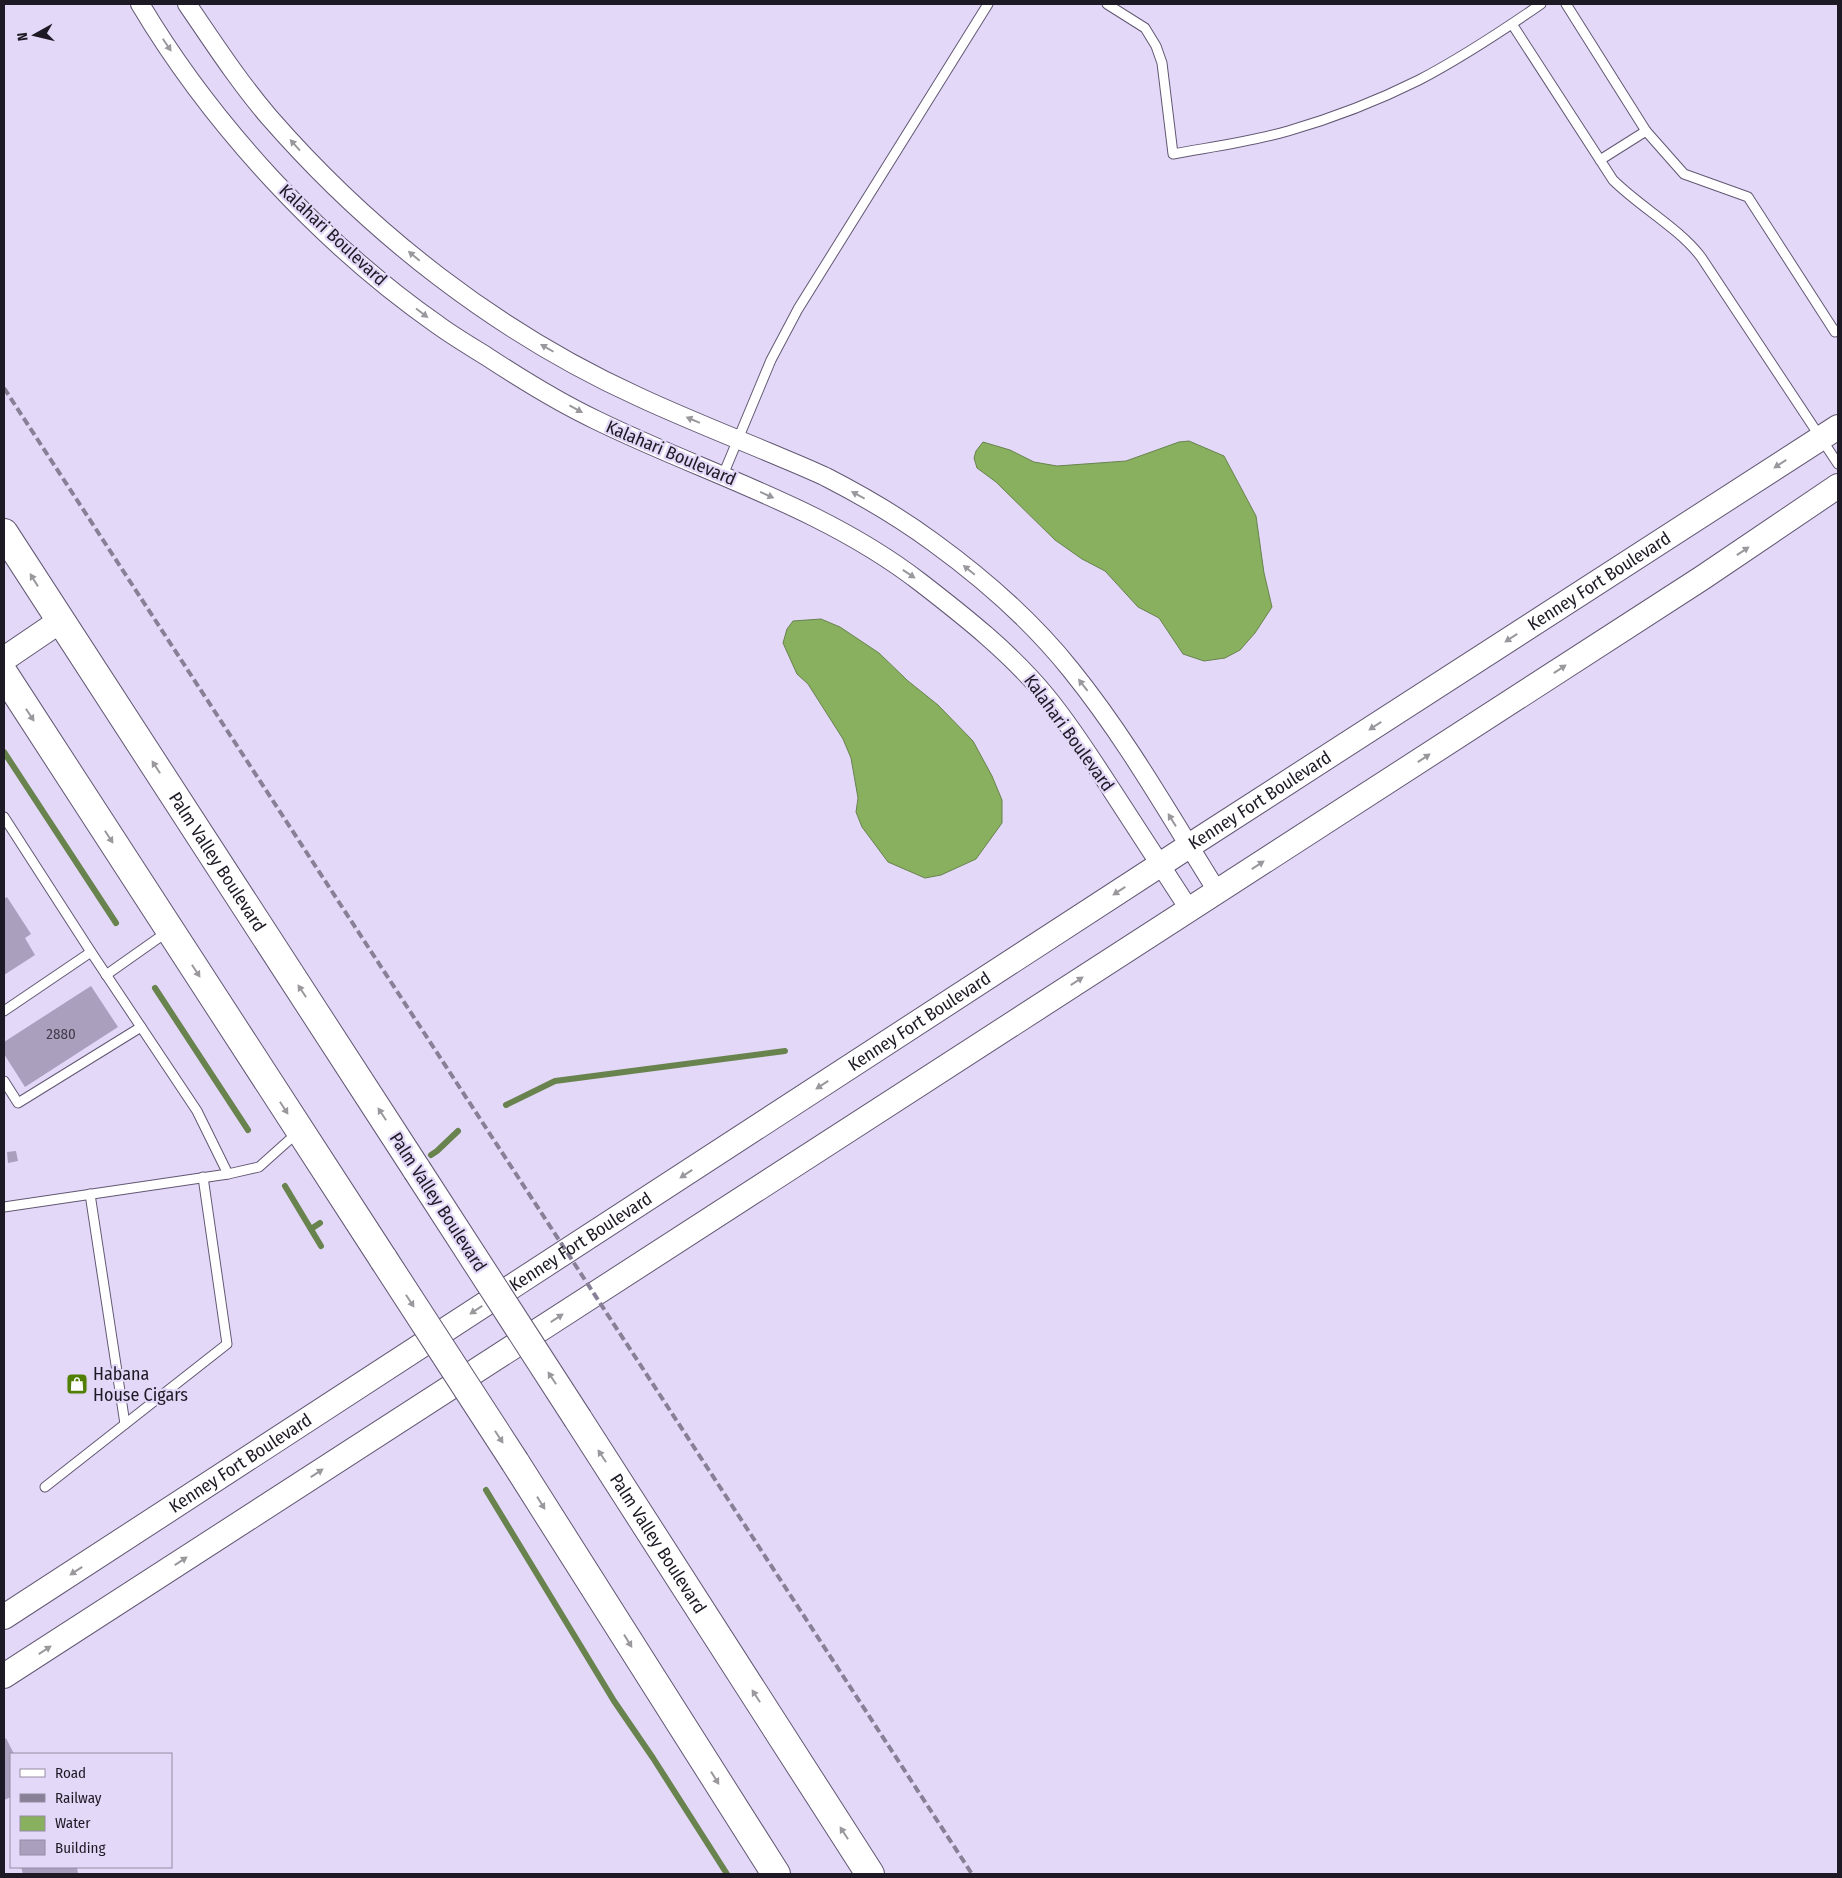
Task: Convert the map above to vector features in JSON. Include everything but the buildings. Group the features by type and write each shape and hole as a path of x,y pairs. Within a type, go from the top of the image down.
{"highway":[{"name":"Palm Valley Boulevard","path":"4,532 60,621 324,1024 870,1874"},
{"path":"4,674 515,1462 776,1874"}],"main road":[{"name":"Kenney Fort Boulevard","path":"4,1617 1188,846 1830,432"},
{"path":"4,1676 1694,583 1838,486"},
{"path":"4,659 60,621"}],"street":[{"name":"Kalahari Boulevard","path":"140,4 201,93 269,175 350,256 398,295 438,325 518,377 593,419 815,516 874,551 918,580 1019,666 1046,695 1071,728 1189,909"},
{"name":"Kalahari Boulevard","path":"187,4 267,114 307,159 432,271 486,311 579,366 637,396 823,476 871,502 936,544 1009,603 1069,668 1097,704 1217,891"}],"lane":[{"path":"722,475 771,360 798,309 988,4"},
{"path":"1107,4 1145,28 1160,54 1173,154 1288,131 1360,106 1426,76 1512,24 1541,4"},
{"path":"1566,4 1646,132 1684,174 1748,197 1835,332 1838,330"},
{"path":"1512,24 1613,180 1695,249 1830,432 1838,464"},
{"path":"1600,160 1646,132"},
{"path":"4,817 106,975 198,1111 228,1174"},
{"path":"106,975 169,930"},
{"path":"4,1011 91,952"},
{"path":"4,1081 18,1103 141,1027"},
{"path":"4,1207 228,1174 258,1167 299,1131"},
{"path":"45,1488 227,1344 204,1177"},
{"path":"90,1194 125,1424"}],"water":[{"path":"1189,441 1224,456 1256,516 1264,573 1272,607 1255,633 1240,650 1225,658 1204,661 1183,654 1159,618 1138,607 1105,571 1082,559 1055,540 996,482 977,468 974,458 976,451 983,442 1010,450 1034,462 1057,466 1126,461 1179,442"},
{"path":"821,619 840,627 879,653 908,681 938,705 973,741 992,776 1002,800 1002,823 976,859 941,875 925,878 888,862 862,827 856,812 858,798 851,758 843,739 808,684 797,674 783,643 787,629 793,621"}],"waterway":[{"path":"4,752 116,923"},
{"path":"155,988 248,1130"},
{"path":"506,1105 555,1081 785,1051"},
{"path":"431,1155 458,1131"},
{"path":"285,1186 321,1246"},
{"path":"311,1229 320,1223"},
{"path":"486,1490 614,1701 727,1874"}],"railway":[{"path":"4,388 972,1874"}],"place":[{"name":"Habana House Cigars","path":"77,1384"}]}
